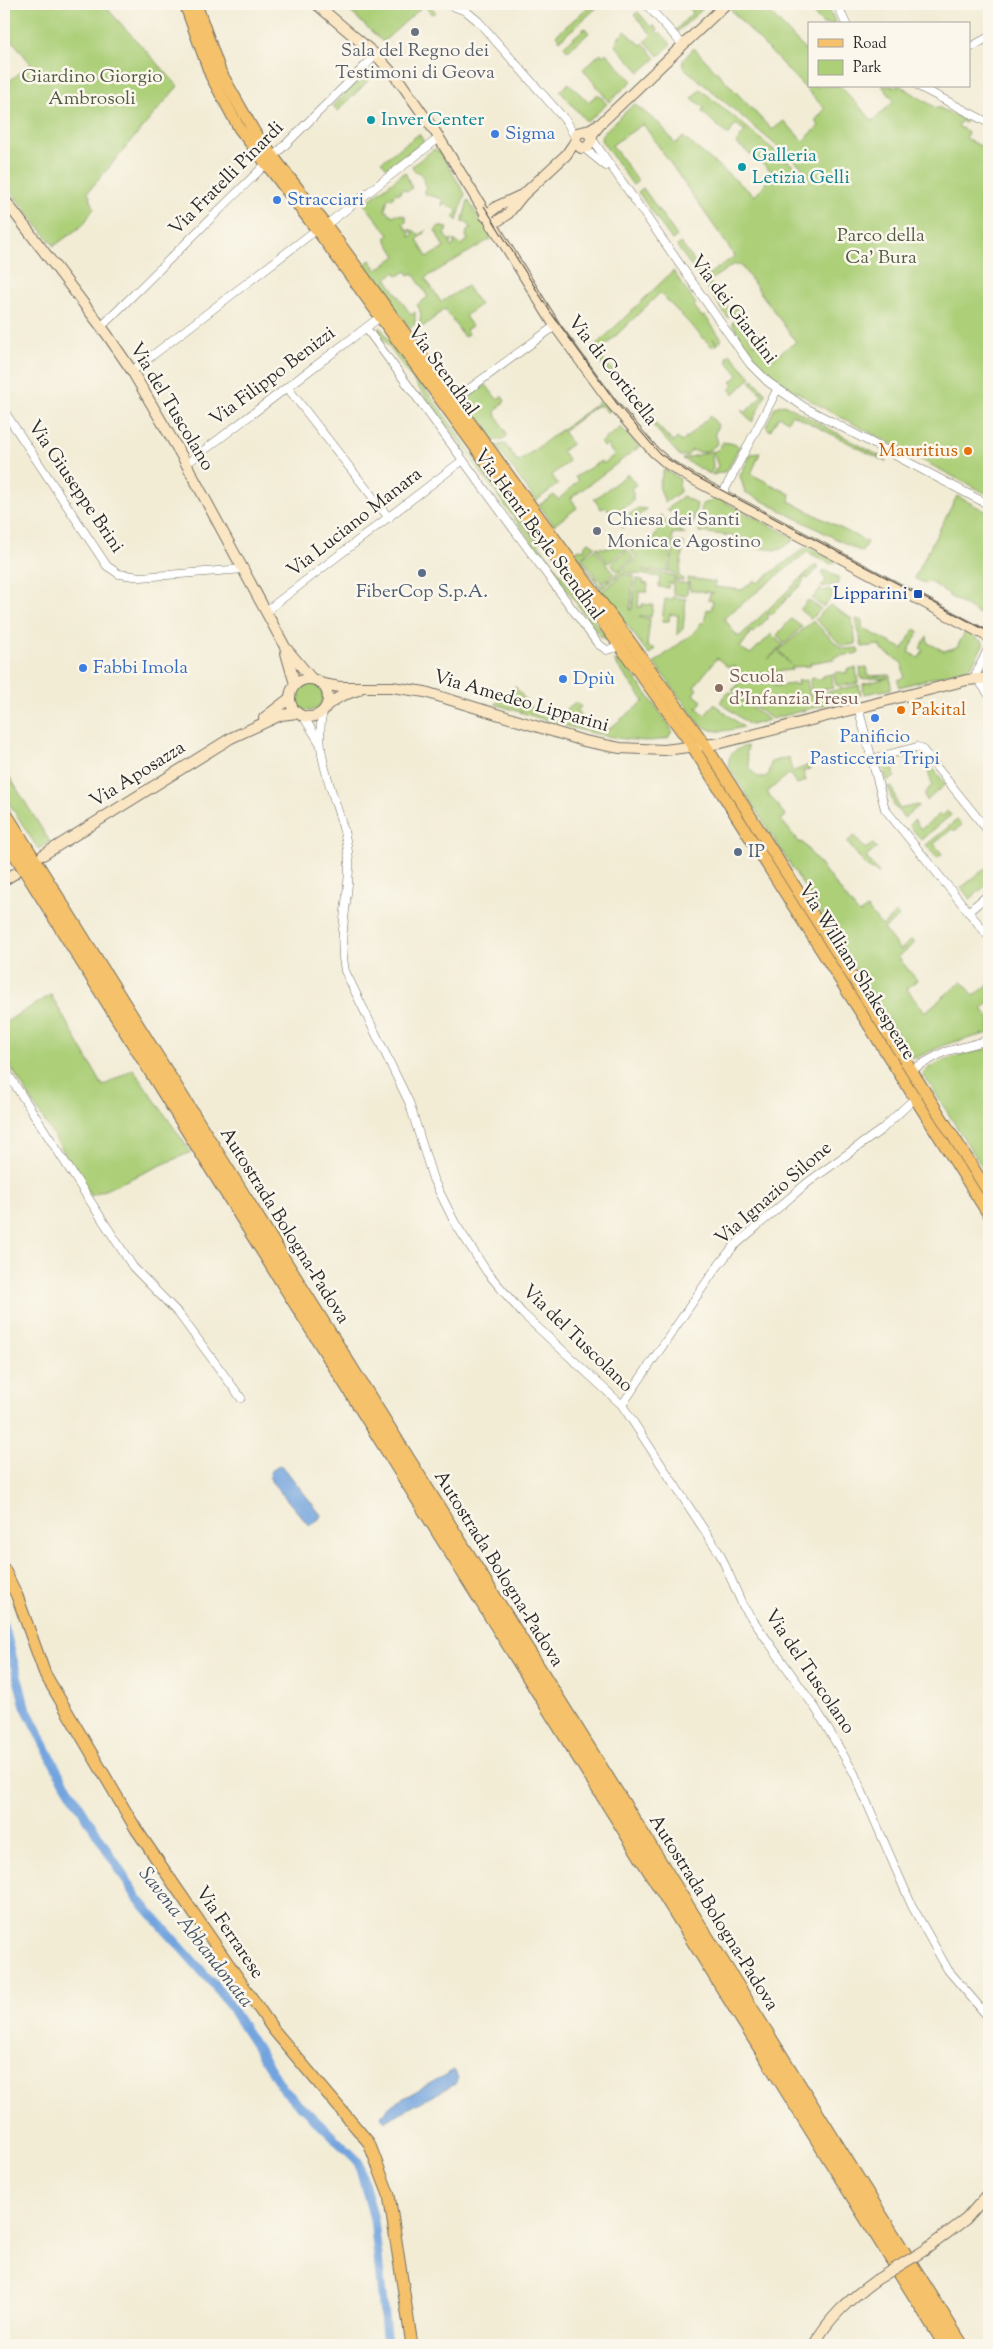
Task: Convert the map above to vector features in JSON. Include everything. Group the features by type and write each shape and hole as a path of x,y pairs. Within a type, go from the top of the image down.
{"highway":[{"name":"Autostrada Bologna-Padova","path":"4,813 961,2345"},
{"name":"Autostrada Bologna-Padova","path":"4,835 946,2345"}],"main road":[{"name":"Via Stendhal","path":"185,4 216,89 239,128 269,161 454,400 706,746"},
{"name":"Via Stendhal","path":"196,4 223,78 269,161"},
{"name":"Via Stendhal","path":"321,228 380,318 621,646 693,748"},
{"name":"Via William Shakespeare","path":"706,746 989,1193"},
{"name":"Via William Shakespeare","path":"693,748 989,1215"},
{"name":"Via Ferrarese","path":"4,1569 21,1608 45,1674 136,1829 273,2030 369,2142 389,2195 412,2345"}],"street":[{"name":"Via di Corticella","path":"316,4 376,54 412,97 555,326 612,404 654,452 670,466 722,495 989,637"},
{"path":"447,4 463,10 473,17 583,139"},
{"path":"646,4 683,45"},
{"path":"488,220 498,206 523,195 726,4"},
{"path":"845,4 838,7 845,22"},
{"path":"970,47 989,37"},
{"name":"Via Fratelli Pinardi","path":"101,327 376,54"},
{"path":"923,88 989,123"},
{"path":"132,371 439,138"},
{"name":"Via dei Giardini","path":"583,139 613,172 743,354 777,390 799,404 989,505"},
{"name":"Via dei Giardini","path":"583,139 613,172"},
{"name":"Via del Tuscolano","path":"4,200 101,327 132,371 186,464 285,647"},
{"name":"Via Filippo Benizzi","path":"186,464 380,318"},
{"path":"454,400 555,326"},
{"name":"Via Henri Beyle Stendhal","path":"366,328 598,644 608,650 621,646"},
{"path":"287,387 389,518"},
{"path":"722,495 777,390"},
{"name":"Via Giuseppe Brini","path":"4,410 107,566 119,574 141,577 244,569"},
{"name":"Via Luciano Manara","path":"266,611 463,460"},
{"path":"285,647 310,678 323,684 328,694 325,708 312,717 300,714 292,706 290,698 295,684 285,647"},
{"path":"989,647 978,668 977,678 989,695"},
{"path":"295,684 302,679 310,678"},
{"name":"Via Amedeo Lipparini","path":"323,684 333,686 392,687 426,692 604,746 641,749 706,746 977,678 989,678"},
{"name":"Via Amedeo Lipparini","path":"325,708 342,696 366,687"},
{"name":"Via Aposazza","path":"253,726 290,698"},
{"path":"858,707 887,812 989,937"},
{"name":"Via del Tuscolano","path":"325,708 320,722 321,745 349,860 342,922 342,947 345,971 409,1102 433,1179 441,1198 487,1272 522,1313 622,1405 720,1554 743,1606 816,1709 854,1773 912,1906 948,1970 989,2018"},
{"name":"Via del Tuscolano","path":"300,714 321,745"},
{"name":"Via Aposazza","path":"43,855 231,738 253,726 281,715 300,714"},
{"path":"871,759 917,747 921,748 989,832"},
{"path":"4,880 14,874"},
{"path":"968,912 989,894"},
{"path":"911,1070 944,1052 989,1040"},
{"path":"4,1068 133,1267 179,1314 241,1398"},
{"name":"Via Ignazio Silone","path":"622,1405 714,1271 733,1247 807,1183 881,1130 915,1098"},
{"path":"814,2345 828,2323 842,2308 876,2280 952,2232 989,2193"}],"green space":[{"name":"Giardino Giorgio Ambrosoli","path":"4,4 103,4 178,86 88,192 94,208 83,225 54,246 4,183 4,85 31,64 4,30"},
{"path":"342,4 428,4 436,12 433,15 424,5 383,42"},
{"path":"592,4 601,4 560,40 556,35"},
{"path":"690,4 708,4 677,32 676,30 692,13"},
{"name":"Parco della Ca' Bura","path":"741,4 762,4 808,53 808,88 842,88 873,121 894,101 884,88 904,88 936,108 940,108 966,121 965,123 961,121 958,126 968,132 966,138 989,151 989,495 830,412 792,389 775,376 759,361 732,323 742,316 745,320 740,324 754,344 760,341 773,358 796,342 740,264 736,266 734,264 709,281 730,311 735,307 738,311 728,318 677,246 681,243 705,277 735,256 643,124 612,145 638,181 633,185 601,140 602,134 634,104 661,125 675,144 683,137 755,196 774,173 736,143 745,131 736,124 728,135 701,111 704,108 692,98 700,89 801,172 803,168 683,67 683,60 694,48 772,130 784,121 803,141 819,126 815,121 825,109 731,10"},
{"path":"804,4 827,4 835,22 821,22"},
{"path":"638,12 651,27 653,25 658,30 656,32 658,34 660,32 671,44 659,56 645,41 652,35 634,15"},
{"path":"585,28 589,33 568,51 564,46"},
{"path":"625,31 641,45 643,43 656,58 640,72 615,45 618,42 616,40"},
{"path":"601,53 603,56 606,53 632,81 609,102 583,69"},
{"path":"369,70 374,75 338,111 333,106"},
{"path":"569,83 588,102 598,94 607,104 587,122 560,91"},
{"path":"419,134 424,142 387,168 381,162"},
{"path":"434,149 440,152 465,194 457,221 453,217 457,212 455,208 449,207 446,203 442,206 443,199 425,194 424,190 427,188 420,172 415,172 412,166"},
{"path":"405,172 412,188 408,191 402,189 399,194 395,193 392,199 388,198 385,210 393,216 396,214 406,216 406,222 403,224 407,230 412,230 409,234 410,237 413,235 413,230 419,235 427,230 417,240 427,257 444,248 435,230 439,226 448,228 444,234 448,240 452,240 451,247 454,245 454,240 460,245 468,240 466,236 467,231 471,228 466,221 462,223 468,200 492,238 425,278 441,302 467,286 480,305 465,316 472,326 466,330 468,334 464,337 445,309 415,333 420,323 421,315 417,305 428,297 413,273 409,275 406,271 398,276 395,272 386,278 411,315 415,312 415,324 410,329 364,265 370,260 377,270 396,256 385,238 389,235 364,204"},
{"path":"643,188 677,236 672,240 638,192"},
{"path":"673,271 696,304 694,306 702,317 705,316 721,338 721,341 718,344 713,338 717,345 711,346 660,293 598,353 614,372 611,375 590,351"},
{"path":"380,327 607,638 601,637 378,332"},
{"path":"730,354 751,377 734,394 730,389 734,385 731,382 738,375 728,363 727,357"},
{"path":"753,379 766,394 752,422 740,409 745,413 762,395 750,381"},
{"path":"486,385 497,399 502,396 505,401 495,412 507,435 504,439 493,441 466,405 467,399"},
{"path":"602,400 610,410 608,413 602,406 596,406 563,431 572,444 562,451 569,461 552,475 558,484 536,501 496,446 505,444 518,462"},
{"path":"784,404 885,459 886,462 792,414 788,421 779,416 770,431 766,426 775,407"},
{"path":"648,407 654,414 650,418 673,442 677,438 682,442 710,416 718,425 715,433 718,443 706,451 692,450 687,456 680,456 640,411 642,409 644,411"},
{"path":"621,427 639,447 571,498 577,508 554,525 539,505 554,495 558,500 578,481 575,477 601,461 603,464 614,455 607,445 604,447 600,443"},
{"path":"723,442 736,444 739,447 727,471 712,475 718,466 713,452 719,449"},
{"path":"712,451 713,469 710,474 683,459"},
{"path":"760,453 751,474 790,494 789,501 867,542 862,552 745,492 740,476 751,454"},
{"path":"664,469 680,479 680,492 665,503 659,486"},
{"path":"628,474 636,485 631,488 633,501 618,512 608,510 606,507 601,509 594,499"},
{"path":"683,496 697,504 693,524 679,519 667,509"},
{"path":"957,496 989,513 989,598 979,614 949,596 949,594 931,582 924,583 914,578"},
{"path":"715,497 794,538 794,540 781,549 776,550 732,544 732,536 699,532 702,504 710,502"},
{"path":"638,508 647,509 622,528 624,518"},
{"path":"661,515 669,525 686,534 673,533 668,572 643,569 642,571 674,575 674,582 689,584 686,596 673,594 673,583 669,583 668,588 659,587 660,577 624,572 601,589 574,553 579,549 584,550 585,545 589,542 595,546 580,558 600,586 637,558 628,547 608,563 596,547 611,547 618,545 624,540 631,544 644,544 650,541 658,531 658,517"},
{"path":"674,542 684,543 679,577 683,578 683,581 675,580 676,573 670,572"},
{"path":"807,546 836,561 831,564 807,552 724,618 737,636 740,636 816,564 818,568 808,579 805,577 800,587 789,597 787,596 786,600 771,615 768,613 768,618 753,633 750,631 740,648 751,654 771,634 783,645 768,659 778,651 790,664 779,650 813,621 842,649 858,648 859,653 810,663 810,666 792,667 792,670 772,672 774,686 798,685 797,681 807,680 810,696 859,685 861,695 772,719 732,690 737,686 735,666 728,667 717,658 694,687 697,689 693,694 702,701 697,708 705,715 714,704 743,727 715,731 704,727 654,663 696,631 700,623 704,623 707,609 711,610 713,601 708,600 710,594 714,593 690,590 690,583 687,582 688,578 715,582 715,587 742,590 755,580 758,583"},
{"path":"595,549 614,573 601,583 582,558"},
{"path":"627,550 634,558 617,571 611,563"},
{"path":"823,570 838,577 838,584 821,587 826,580 821,573"},
{"path":"624,574 634,576 630,610 632,609 636,579 643,580 643,583 648,584 647,592 639,592 638,607 642,607 642,604 653,605 651,617 638,617 650,619 647,646 655,649 649,655 602,591"},
{"path":"820,589 823,591 832,589 834,595 823,607 812,599"},
{"path":"672,597 686,599 683,629 677,635 678,615 670,614 669,621 662,621 665,599 672,600"},
{"path":"808,600 821,609 811,619 800,610"},
{"path":"830,605 852,619 856,644 842,646 815,619"},
{"path":"791,619 802,627 784,644 777,635"},
{"path":"856,619 862,621 862,628 903,649 914,629 919,631 908,652 919,658 923,650 920,648 927,636 928,643 944,651 957,647 965,632 983,642 983,645 972,665 966,669 899,687 898,680 904,677 902,663 882,650 880,645 862,647"},
{"path":"614,661 624,663 670,726 672,731 668,738 652,741 607,736 495,704 515,686 533,710 557,717 577,702 581,707 577,710 591,729 596,726 605,732 644,701"},
{"path":"867,667 868,676 890,675 891,689 864,694 863,684 888,678 861,679 860,668"},
{"path":"856,668 858,683 836,685 834,674 837,672 847,673 847,669"},
{"path":"832,674 833,688 817,691 811,690 810,680 812,678 822,679 822,676"},
{"path":"309,683 319,687 323,697 319,707 309,711 299,707 295,697 299,687"},
{"path":"731,692 769,720 751,725 747,723 720,702 727,693"},
{"path":"747,746 748,750 746,751 750,769 758,777 765,777 769,774 771,762 789,757 791,768 794,771 809,765 810,769 803,771 806,781 797,784 789,774 767,792 786,816 781,820 800,843 802,842 859,914 867,908 882,926 896,913 899,916 884,929 900,950 912,940 915,943 898,957 917,980 907,989 925,1012 962,981 974,996 989,984 989,1003 982,1009 989,1017 989,1033 947,1044 915,1058 911,1057 729,767 731,755"},
{"path":"917,750 920,753 892,761 895,777 887,781 881,760"},
{"path":"924,758 946,784 926,801 924,794 932,785"},
{"path":"709,759 912,1081 911,1082 707,760"},
{"path":"4,768 50,842 38,849 4,795"},
{"path":"888,787 892,787 899,809 919,806 904,818 894,806"},
{"path":"948,811 951,815 921,840 909,825 914,820 921,829 940,814 942,816"},
{"path":"957,820 962,825 954,831 952,829 934,844 942,854 937,858 926,845"},
{"path":"854,836 865,849 873,844 877,848 866,857 879,873 867,867 847,842"},
{"path":"989,865 989,883 970,899 961,888"},
{"path":"51,995 103,1086 133,1069 191,1152 91,1196 4,1056 4,1023"},
{"path":"989,1048 989,1178 923,1074 928,1068 944,1060"}],"water":[{"path":"280,1465 321,1515 319,1519 310,1525 271,1481 270,1472"},
{"path":"454,2070 458,2078 455,2084 385,2121 381,2117 393,2104"}],"waterway":[{"name":"Savena Abbandonata","path":"4,1625 25,1706 58,1772 138,1899 222,1994 284,2090 358,2161 374,2219 387,2345"}],"tram line":[{"path":"484,206 551,313 618,405 660,454 691,474 989,632"}],"place":[{"name":"Sala del Regno dei Testimoni di Geova","path":"415,32"},
{"name":"Inver Center","path":"371,120"},
{"name":"Sigma","path":"495,134"},
{"name":"Galleria Letizia Gelli","path":"742,167"},
{"name":"Stracciari","path":"277,200"},
{"name":"Mauritius","path":"968,451"},
{"name":"Chiesa dei Santi Monica e Agostino","path":"597,531"},
{"name":"FiberCop S.p.A.","path":"422,573"},
{"name":"Lipparini","path":"918,594"},
{"name":"Fabbi Imola","path":"83,668"},
{"name":"Dpiù","path":"563,679"},
{"name":"Scuola d'Infanzia Fresu","path":"719,688"},
{"name":"Pakital","path":"901,710"},
{"name":"Panificio Pasticceria Tripi","path":"875,718"},
{"name":"IP","path":"738,852"}]}
